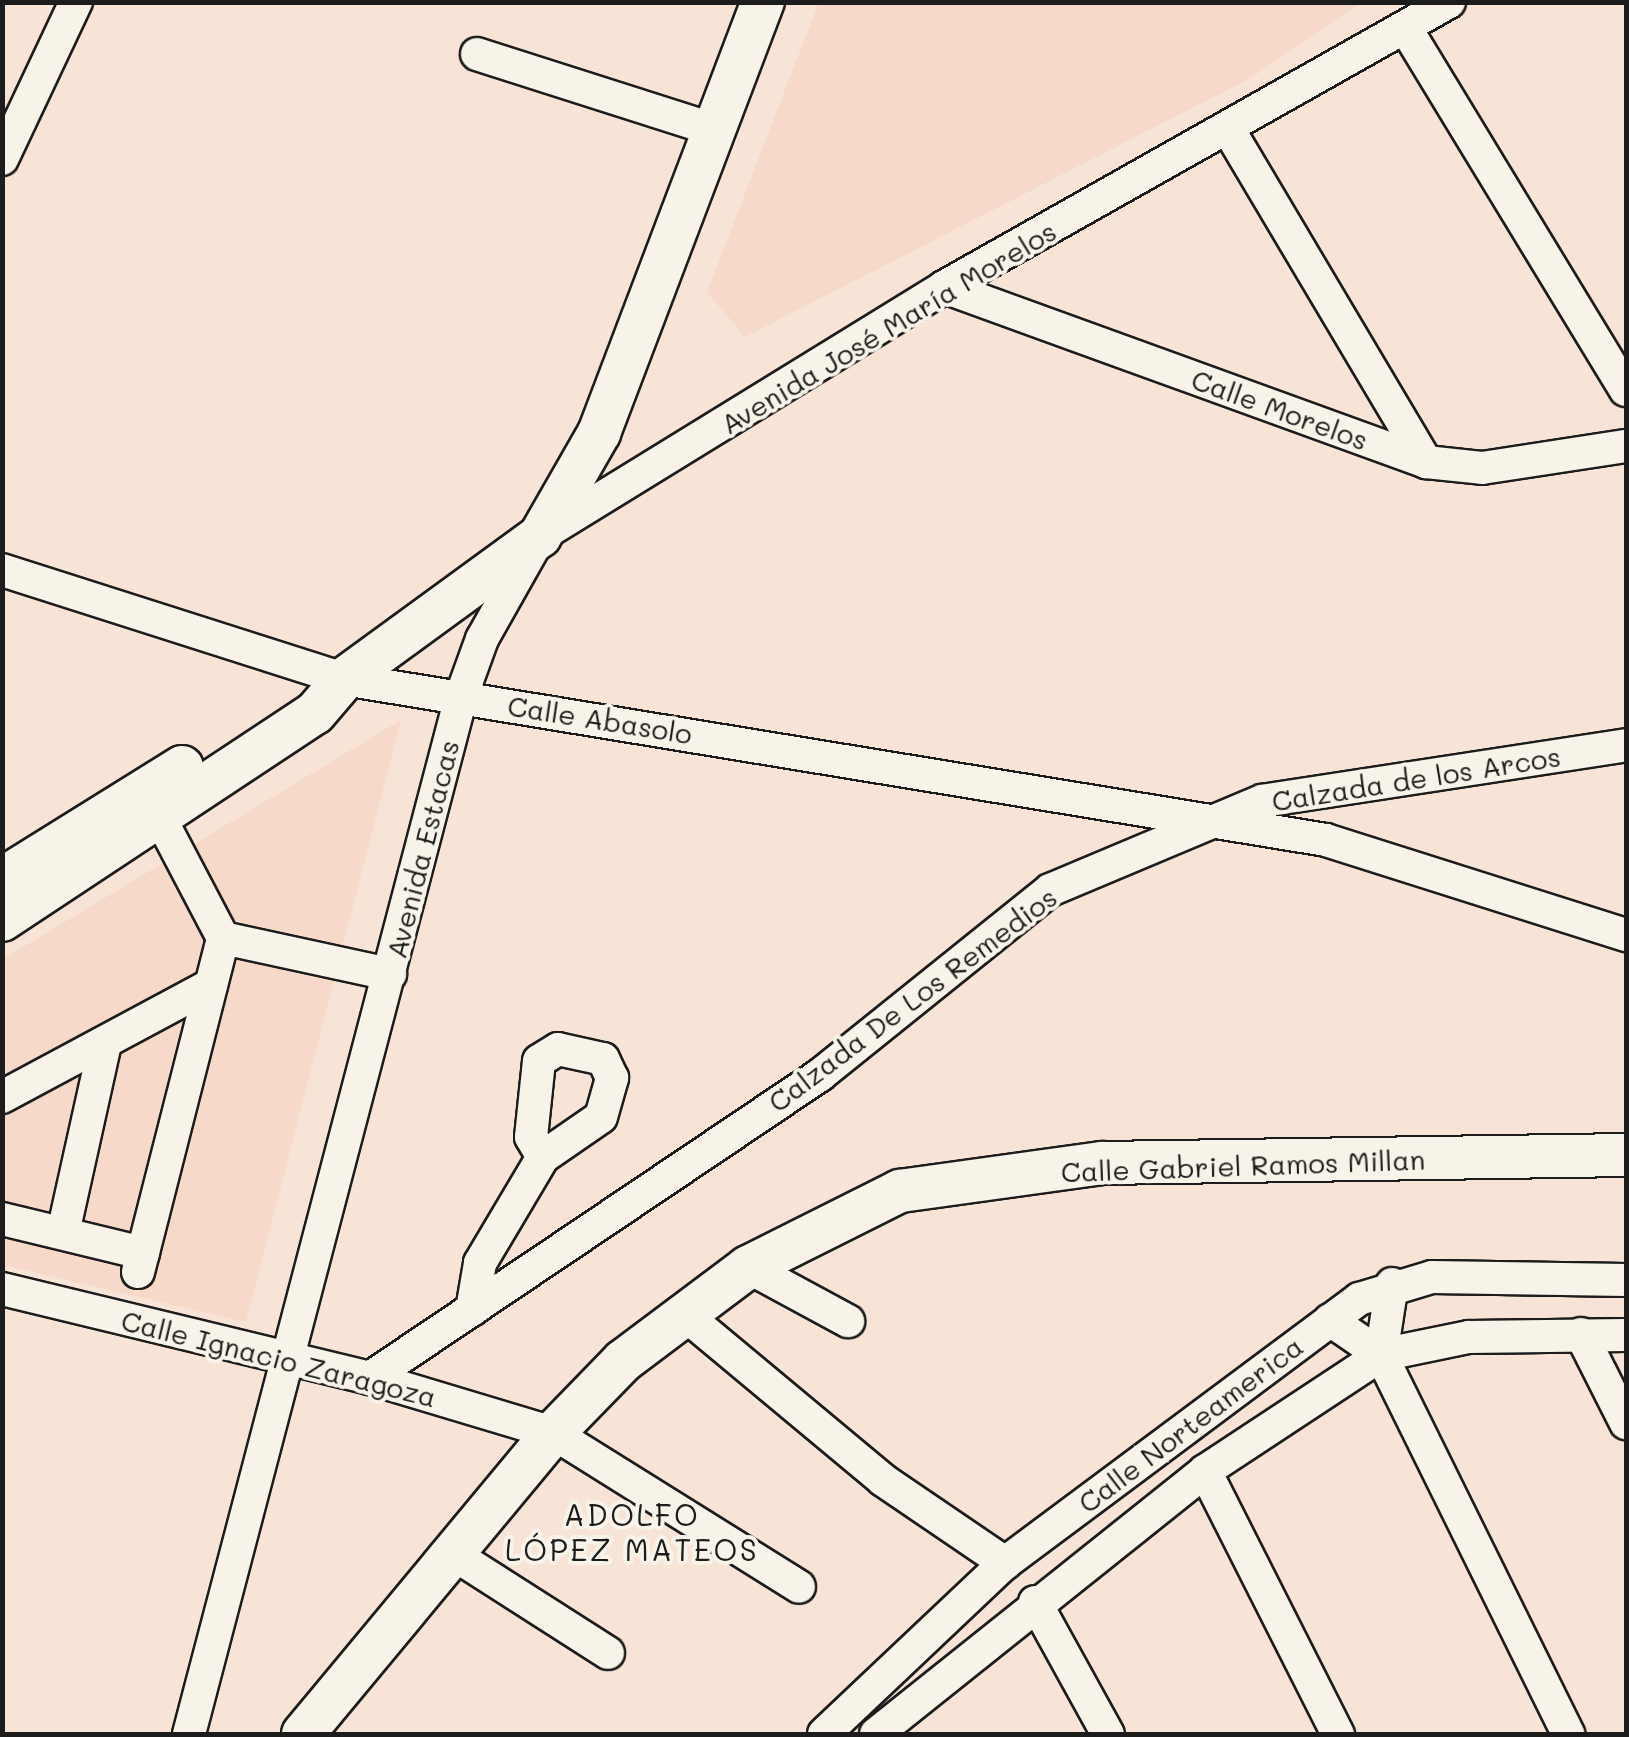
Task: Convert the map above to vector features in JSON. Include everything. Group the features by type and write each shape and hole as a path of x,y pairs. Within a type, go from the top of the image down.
{"main road":[{"name":"Avenida Estacas","path":"540,536 599,433 763,2"},
{"name":"Avenida José María Morelos","path":"2,920 315,713 344,679 540,536"},
{"name":"Avenida José María Morelos","path":"2,880 288,700 344,679"},
{"name":"Calle Gabriel Ramos Millan","path":"315,1731 554,1433 623,1361 748,1267 900,1192 1102,1164 1626,1155"}],"street":[{"path":"2,159 76,2"},
{"name":"Avenida José María Morelos","path":"540,536 944,288 1408,32 1449,2"},
{"path":"1408,32 1626,390"},
{"path":"477,54 712,129"},
{"path":"1230,132 1426,462"},
{"name":"Calle Morelos","path":"944,288 1426,462 1482,468 1626,446"},
{"name":"Avenida Estacas","path":"189,1734 291,1360 461,697 482,639 540,536"},
{"name":"Calle Abasolo","path":"2,570 344,679 1209,823"},
{"name":"Calzada de los Arcos","path":"1209,823 1262,801 1626,745"},
{"path":"2,1219 63,1233 141,1262 224,938 159,816"},
{"path":"1209,823 1326,840 1626,934"},
{"name":"Calzada De Los Remedios","path":"370,1378 820,1075 1050,890 1209,823"},
{"path":"224,938 390,974"},
{"path":"4,1102 105,1042 212,986"},
{"path":"63,1233 105,1042"},
{"path":"472,1310 480,1263 542,1157"},
{"path":"748,1267 848,1321"},
{"name":"Calle Norteamerica","path":"824,1734 1005,1563 1330,1320 1392,1284 1432,1277 1626,1280"},
{"path":"1381,1355 1392,1284"},
{"name":"Calle Ignacio Zaragoza","path":"2,1290 370,1378 554,1433 800,1587"},
{"path":"684,1314 883,1480 1005,1563"},
{"path":"1330,1320 1381,1355 1568,1734"},
{"path":"1581,1334 1626,1423"},
{"name":"Calle Norteamerica","path":"881,1732 1034,1602 1204,1471 1381,1355 1428,1340 1626,1336"},
{"path":"1204,1471 1338,1734"},
{"path":"458,1557 608,1652"},
{"path":"1034,1602 1108,1734"}],"shaded area":[{"path":"819,2 1360,3 1251,78 745,337 707,292"},
{"path":"401,720 246,1322 3,1265 3,959"}],"district":[{"name":"ADOLFO LÓPEZ MATEOS","path":"632,1531"}]}
